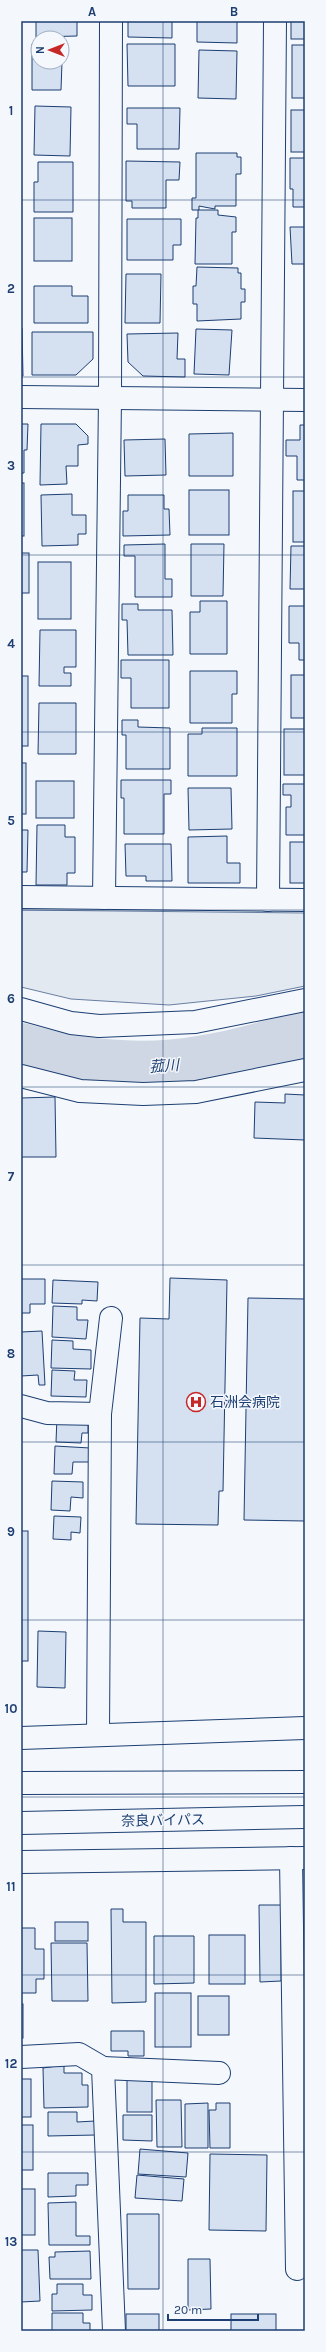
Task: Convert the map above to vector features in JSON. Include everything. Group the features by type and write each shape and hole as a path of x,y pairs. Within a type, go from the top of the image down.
{"main road":[{"path":"104,898 110,397 111,21"},
{"path":"268,900 275,21"},
{"path":"21,397 305,400"},
{"path":"21,897 305,900"},
{"path":"21,1009 71,1023 99,1026 195,1022 305,1000"},
{"path":"21,1076 80,1091 143,1094 196,1092 305,1070"},
{"path":"98,1735 100,1414 111,1318"},
{"path":"21,1406 47,1413 100,1414"},
{"path":"21,1738 305,1728"},
{"path":"21,1783 305,1782"},
{"name":"奈良バイパス","path":"21,1823 305,1817"},
{"path":"21,1862 298,1858 297,2269"},
{"path":"21,2057 79,2054 103,2068 219,2073"},
{"path":"103,2068 114,2331"}],"shaded area":[{"path":"21,910 305,913 305,986 256,996 169,1005 71,999 21,987"}],"building":[{"path":"36,21 77,21 77,36 70,36 70,30 36,30"},
{"path":"128,21 172,21 172,38 128,37"},
{"path":"197,21 237,21 237,43 197,42"},
{"path":"291,21 305,21 305,39 291,39"},
{"path":"127,44 175,44 175,86 128,86"},
{"path":"292,45 305,45 305,98 292,98"},
{"path":"199,50 237,51 236,99 198,98"},
{"path":"32,70 62,70 61,90 32,90"},
{"path":"35,106 71,107 70,156 34,155"},
{"path":"127,108 180,108 179,149 137,149 137,124 127,124"},
{"path":"291,110 305,110 305,152 291,152"},
{"path":"196,153 237,153 237,157 241,157 241,174 236,174 236,206 215,206 215,209 199,206 199,210 192,210 192,198 196,198"},
{"path":"290,158 305,158 305,207 293,207 293,189 290,189"},
{"path":"126,161 180,162 179,180 166,180 166,208 132,208 132,201 126,201"},
{"path":"38,162 73,162 73,212 34,212 34,182 38,182"},
{"path":"198,210 218,210 218,215 236,217 236,232 232,232 232,264 195,264 196,218 198,218"},
{"path":"34,218 72,218 72,261 34,261"},
{"path":"127,219 181,219 181,245 173,245 173,260 127,260"},
{"path":"290,227 305,227 305,264 292,264"},
{"path":"197,267 238,268 238,273 241,273 241,289 245,289 245,302 241,302 241,319 197,321 197,304 193,304 193,286 196,286"},
{"path":"126,274 161,274 160,323 125,323"},
{"path":"34,286 72,286 72,296 88,296 88,323 34,323"},
{"path":"22,328 23,376 21,376"},
{"path":"196,329 232,330 229,375 194,374"},
{"path":"32,332 93,332 93,359 76,375 32,375"},
{"path":"178,333 177,359 185,359 185,377 143,376 128,362 127,334"},
{"path":"21,424 28,424 27,450 24,450 24,473 21,473"},
{"path":"41,424 76,424 88,436 88,444 78,445 78,466 66,466 67,484 40,485"},
{"path":"300,425 305,425 305,480 297,480 297,456 286,456 286,440 300,440"},
{"path":"233,433 233,476 189,476 189,434"},
{"path":"165,439 166,475 125,476 124,440"},
{"path":"21,483 24,483 24,536 21,536"},
{"path":"189,490 229,490 229,535 189,535"},
{"path":"293,491 305,491 305,542 293,542"},
{"path":"72,494 72,515 86,515 86,534 78,534 78,545 42,546 41,495"},
{"path":"128,495 164,495 164,509 169,509 170,535 123,536 123,511 128,511"},
{"path":"165,544 165,579 172,579 172,597 135,597 135,556 124,556 124,545"},
{"path":"191,544 224,544 223,596 191,596"},
{"path":"291,546 305,546 305,589 290,589"},
{"path":"21,553 29,553 29,593 21,593"},
{"path":"38,562 71,562 71,619 38,619"},
{"path":"200,601 227,601 227,654 190,654 190,612 200,612"},
{"path":"122,604 138,604 138,610 172,610 173,655 128,655 127,620 122,620"},
{"path":"289,606 305,606 305,660 299,660 299,643 289,643"},
{"path":"40,630 76,630 76,667 64,667 64,673 71,673 71,686 39,686"},
{"path":"121,660 169,660 169,708 131,708 131,678 121,678"},
{"path":"190,671 237,671 237,694 232,694 232,723 190,723"},
{"path":"291,675 305,675 305,718 291,718"},
{"path":"21,676 28,676 28,746 21,746"},
{"path":"39,703 76,703 76,754 38,754"},
{"path":"122,720 138,720 138,727 170,728 170,769 126,769 126,735 122,735"},
{"path":"202,728 237,728 237,776 188,776 188,734 202,734"},
{"path":"284,729 305,729 305,775 284,775"},
{"path":"21,763 26,763 26,814 21,814"},
{"path":"121,780 171,780 171,794 164,794 164,834 124,834 124,798 121,798"},
{"path":"36,781 74,781 74,818 36,818"},
{"path":"283,784 305,784 305,835 286,835 286,807 291,807 291,795 283,795"},
{"path":"188,788 231,788 232,829 189,830"},
{"path":"37,825 65,825 65,837 75,837 75,873 67,873 67,885 36,885"},
{"path":"21,830 28,830 27,872 21,872"},
{"path":"227,836 227,863 240,863 240,883 188,883 188,837"},
{"path":"290,842 305,842 305,883 290,883"},
{"path":"125,844 171,844 172,881 146,881 146,876 126,876"},
{"path":"285,1094 305,1095 305,1140 254,1138 255,1102 285,1103"},
{"path":"55,1097 56,1157 21,1157 21,1098"},
{"path":"170,1278 227,1280 223,1491 219,1491 218,1525 136,1524 140,1318 169,1319"},
{"path":"21,1279 45,1279 45,1304 30,1304 30,1313 21,1313"},
{"path":"53,1280 98,1282 97,1301 82,1300 82,1304 52,1303"},
{"path":"248,1298 305,1299 305,1521 244,1520"},
{"path":"53,1306 77,1307 77,1320 88,1320 86,1339 52,1337"},
{"path":"42,1331 45,1385 39,1385 38,1375 21,1376 21,1332"},
{"path":"52,1340 73,1341 73,1349 91,1350 91,1369 51,1368"},
{"path":"52,1370 75,1371 74,1380 87,1380 86,1397 51,1396"},
{"path":"57,1417 88,1418 88,1433 82,1433 81,1443 56,1442"},
{"path":"55,1446 90,1448 89,1462 73,1462 72,1474 54,1474"},
{"path":"52,1481 83,1482 83,1498 71,1497 70,1511 51,1510"},
{"path":"54,1516 81,1517 80,1533 71,1532 71,1540 53,1539"},
{"path":"21,1531 28,1531 28,1661 21,1661"},
{"path":"38,1631 66,1632 65,1688 37,1687"},
{"path":"259,1905 281,1905 281,1981 260,1982"},
{"path":"111,1909 123,1909 123,1922 146,1922 146,2002 112,2003"},
{"path":"55,1922 88,1922 88,1941 55,1941"},
{"path":"21,1928 35,1928 35,1949 44,1949 44,1979 36,1979 36,1993 21,1993"},
{"path":"209,1935 245,1935 245,1984 209,1984"},
{"path":"154,1936 194,1936 194,1983 154,1984"},
{"path":"51,1943 87,1943 88,2001 52,2001"},
{"path":"155,1993 191,1993 191,2047 155,2047"},
{"path":"198,1996 229,1996 229,2035 198,2035"},
{"path":"21,2004 23,2004 23,2038 21,2038"},
{"path":"111,2031 144,2031 144,2056 128,2056 128,2051 111,2051"},
{"path":"64,2065 64,2073 82,2073 82,2085 88,2085 88,2107 44,2108 43,2068"},
{"path":"21,2079 31,2079 31,2117 21,2117"},
{"path":"127,2080 152,2080 152,2112 127,2112"},
{"path":"156,2100 181,2100 182,2147 157,2147"},
{"path":"208,2103 208,2148 185,2148 185,2104"},
{"path":"216,2103 230,2103 230,2148 210,2148 209,2110 216,2110"},
{"path":"48,2112 77,2112 77,2122 95,2121 96,2135 48,2136"},
{"path":"123,2115 152,2115 152,2141 123,2140"},
{"path":"21,2125 33,2125 33,2170 21,2170"},
{"path":"140,2149 188,2153 186,2177 138,2174"},
{"path":"210,2154 267,2155 266,2231 209,2230"},
{"path":"48,2173 88,2173 88,2185 76,2185 76,2196 48,2197"},
{"path":"137,2175 184,2179 182,2201 135,2198"},
{"path":"21,2189 35,2189 35,2235 21,2235"},
{"path":"76,2202 76,2236 90,2236 90,2245 49,2245 48,2203"},
{"path":"127,2214 159,2214 159,2289 128,2289"},
{"path":"21,2250 38,2250 40,2301 21,2302"},
{"path":"90,2251 91,2279 50,2279 49,2257 55,2257 55,2252"},
{"path":"188,2259 210,2259 211,2309 188,2310"},
{"path":"57,2284 83,2284 83,2295 92,2295 92,2310 52,2311 52,2294 57,2294"},
{"path":"52,2313 83,2313 83,2323 90,2323 90,2331 52,2331"},
{"path":"126,2314 159,2314 159,2331 126,2331"},
{"path":"231,2314 276,2314 276,2331 231,2331"}],"waterway":[{"name":"菰川","path":"21,1050 66,1061 135,1068 182,1065 217,1060 305,1038"}],"place":[{"name":"石洲会病院","path":"196,1402"}]}
